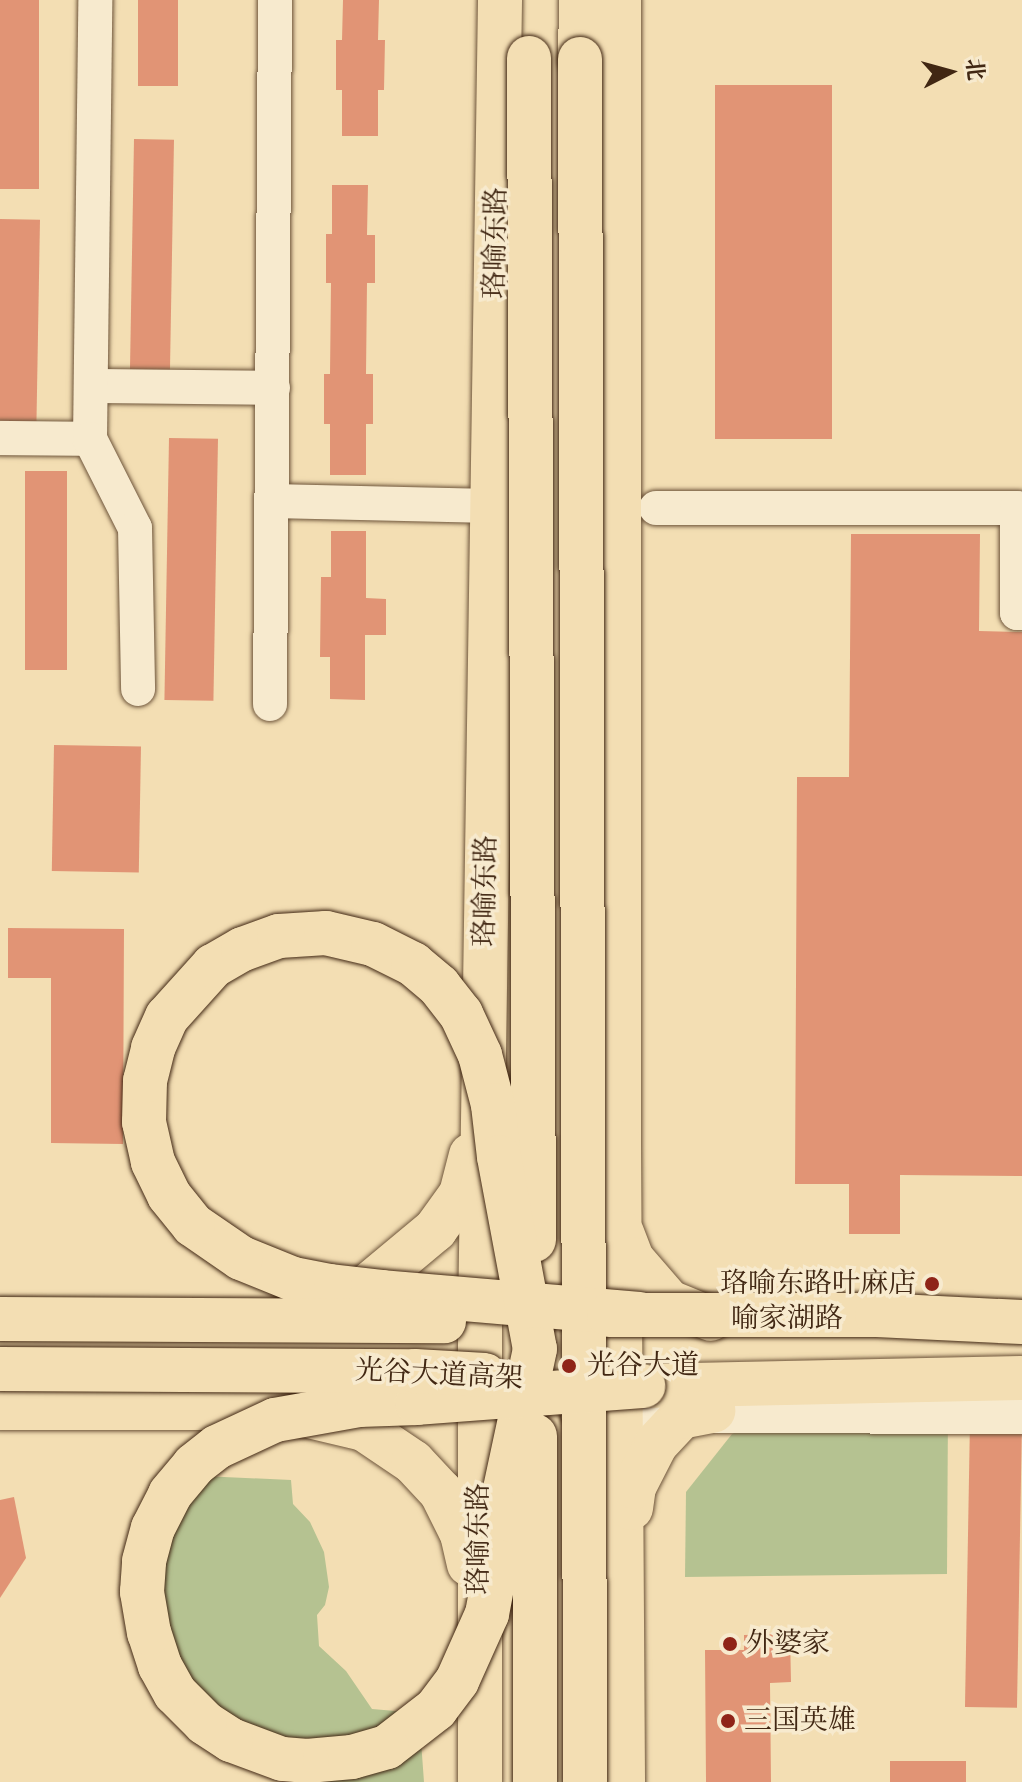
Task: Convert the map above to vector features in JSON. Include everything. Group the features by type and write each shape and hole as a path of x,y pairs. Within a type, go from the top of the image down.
{"main road":[{"name":"珞喻东路","path":"480,1782 480,1318 500,0"},
{"path":"527,0 543,1334 535,1782"},
{"path":"581,0 585,1782"},
{"path":"619,0 619,1224 630,1316 632,1398 621,1566 623,1782"},
{"path":"630,1316 534,1305 519,1304 458,1298 383,1292 293,1279 241,1258 193,1225 169,1195 153,1162 144,1122 145,1081 153,1048 167,1017 213,966 243,949 279,936 326,933 373,944 413,964 439,986 461,1014 480,1055 493,1105 501,1172 513,1231 524,1290 527,1305 543,1334 532,1364 525,1394 522,1408 519,1423 500,1512 497,1561 487,1614 457,1681 436,1709 387,1747 329,1761 282,1759 259,1752 205,1723 175,1693 160,1666 149,1633 142,1592 144,1561 153,1528 170,1494 194,1465 217,1447 275,1420 359,1405 417,1403 493,1398 523,1395 538,1394 632,1398 713,1411 1022,1412"},
{"path":"278,1314 357,1295 425,1239 461,1194 483,1114"},
{"path":"619,1224 632,1259 648,1282 669,1302 711,1319"},
{"path":"0,1312 480,1318 543,1334"},
{"name":"光谷大道高架","path":"0,1319 383,1323 630,1316 877,1315 1022,1321"},
{"name":"喻家湖路","path":"543,1334 630,1316 1022,1321"},
{"name":"光谷大道高架","path":"0,1369 415,1371 632,1398 1022,1378"},
{"path":"0,1408 555,1410 632,1398"},
{"path":"275,1408 364,1429 413,1462 441,1492 462,1534 479,1608"},
{"path":"621,1566 634,1487 656,1444 681,1417 713,1411"}],"street":[{"path":"95,0 90,439 135,528 138,689"},
{"path":"270,704 275,0"},
{"path":"91,386 273,388"},
{"path":"0,438 90,439"},
{"path":"272,501 492,506"},
{"path":"656,508 1017,508 1017,613 1022,613"}],"green space":[{"path":"787,1409 948,1409 947,1574 685,1577 686,1492 732,1434"},
{"path":"181,1475 291,1480 293,1504 310,1522 324,1552 329,1587 325,1605 317,1615 319,1646 346,1671 372,1709 419,1713 424,1782 305,1782 157,1684 136,1561"}],"building":[{"path":"0,0 39,0 39,189 0,189"},
{"path":"138,0 178,0 178,86 138,86"},
{"path":"343,0 379,0 378,40 385,40 384,90 378,90 378,136 342,136 342,90 336,90 336,40 342,40"},
{"path":"715,85 832,85 832,439 715,439"},
{"path":"134,139 174,140 170,374 130,373"},
{"path":"332,185 368,185 367,235 375,235 375,283 367,283 366,374 373,374 373,424 366,424 366,475 330,475 330,424 324,424 324,374 330,374 331,283 326,283 326,234 332,234"},
{"path":"0,219 40,220 36,430 0,429"},
{"path":"169,438 218,439 213,701 164,700"},
{"path":"25,471 67,471 67,670 25,670"},
{"path":"331,531 366,531 366,598 386,599 386,635 365,635 365,700 330,699 330,657 320,657 321,577 331,577"},
{"path":"851,534 980,534 979,631 1022,632 1022,1176 900,1175 900,1234 849,1234 849,1184 795,1184 797,777 849,777"},
{"path":"54,745 141,747 139,872 52,871"},
{"path":"8,928 124,929 123,1144 51,1143 51,978 8,978"},
{"path":"970,1420 1022,1421 1017,1708 965,1707"},
{"path":"14,1497 26,1558 0,1598 0,1500"},
{"path":"790,1634 791,1682 770,1683 771,1782 706,1782 705,1650 744,1650 744,1635"},
{"path":"890,1761 966,1761 966,1782 890,1782"}],"place":[{"name":"珞喻东路叶麻店","path":"932,1284"},
{"name":"光谷大道","path":"569,1366"},
{"name":"外婆家","path":"730,1644"},
{"name":"三国英雄","path":"728,1721"}]}
